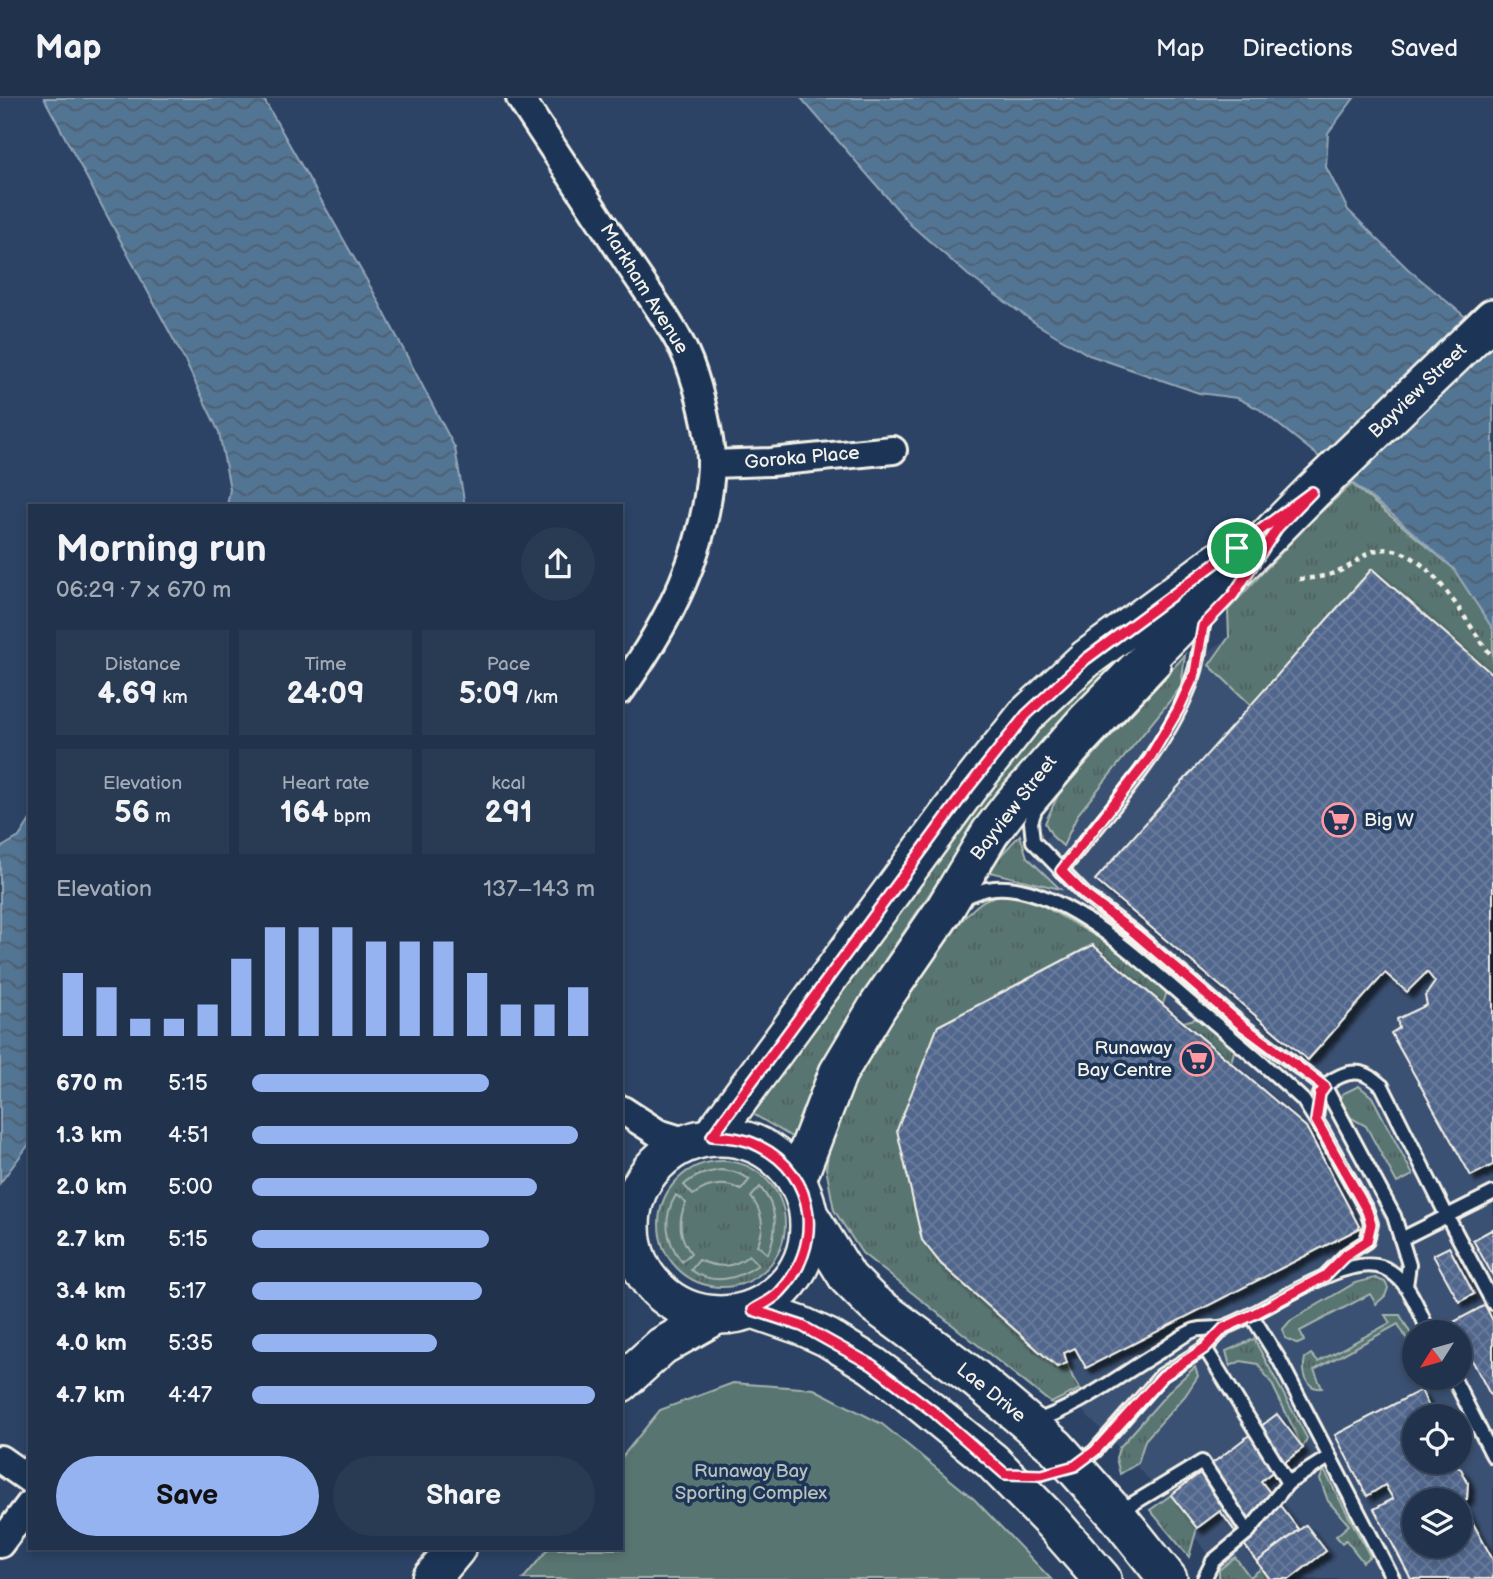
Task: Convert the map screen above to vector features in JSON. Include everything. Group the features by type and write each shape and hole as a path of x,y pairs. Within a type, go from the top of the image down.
{"main road":[{"name":"Bayview Street","path":"797,1180 838,1073 878,1006 944,910 990,833 1086,721 1312,492 1493,318"},
{"name":"Bayview Street","path":"699,1139 1026,715 1086,659 1312,492"},
{"path":"737,1138 760,1146 781,1161 797,1180 809,1215 808,1245 797,1272 778,1295 753,1310 734,1315 715,1316 693,1312 663,1295 642,1270 627,1258 630,1230 626,1202 650,1169 667,1153 699,1139 737,1138"},
{"name":"Lae Drive","path":"809,1215 848,1279 873,1303 976,1379 1075,1466 1168,1579"},
{"path":"753,1310 811,1330 872,1365 943,1420 1005,1474 1054,1523 1102,1579"},
{"path":"623,1381 662,1346 715,1316"},
{"path":"1005,1474 1042,1475 1075,1466"},
{"path":"407,1579 424,1550"},
{"path":"431,1579 455,1550"}],"street":[{"name":"Markham Avenue","path":"520,98 657,306 689,361 704,417 711,464 701,536 679,593 654,641 623,688"},
{"name":"Goroka Place","path":"711,464 771,462 893,450"},
{"path":"623,1110 658,1133 699,1139"},
{"path":"0,1459 28,1479"},
{"path":"0,1544 28,1507"}],"lane":[{"path":"1246,578 1278,527"},
{"path":"1061,871 1149,759 1178,710 1195,673 1207,623 1187,644"},
{"path":"1170,661 1086,750 1035,810 1031,822 1033,841 1085,895 1136,934 1244,1027 1325,1087 1387,1202 1409,1265 1406,1286"},
{"path":"944,910 970,894 991,887 1028,892 1061,906 1126,948 1303,1100 1367,1211 1371,1224 1367,1241 1347,1254 1325,1276"},
{"path":"1316,1120 1320,1094 1342,1075 1355,1072 1367,1074 1382,1087 1493,1303"},
{"path":"1401,1239 1493,1193"},
{"path":"1029,1423 1081,1402 1195,1331 1224,1328 1325,1276 1369,1265 1393,1273 1406,1286 1423,1320"},
{"path":"1252,1315 1280,1361 1393,1579"},
{"path":"1075,1466 1095,1451 1163,1376 1205,1348 1224,1328"},
{"path":"1205,1348 1288,1483"},
{"path":"1460,1390 1493,1457"},
{"path":"1204,1579 1213,1561 1248,1532 1288,1483 1329,1457"},
{"path":"1116,1514 1202,1462 1248,1532"}],"path":[{"path":"1299,579 1318,578 1335,573 1373,551 1397,551 1409,555 1419,560 1441,583 1493,657"}],"shaded area":[{"name":"Runaway Bay Centre","path":"1394,516 1453,568 1493,629 1493,1579 1227,1579 1159,1490 1119,1448 1059,1386 906,1244 917,1024 1144,699"}],"green space":[{"path":"1352,484 1453,568 1493,629 1493,675 1372,569 1251,705 1209,665 1229,637 1228,610 1309,523"},
{"path":"1278,527 981,817 883,963 840,1038 797,1140 753,1114 982,790 1048,710"},
{"path":"1185,655 1181,687 1078,814 1063,846 1053,837 1045,823 1059,793"},
{"path":"1020,835 1027,857 1060,889 990,872 1001,855"},
{"path":"1007,895 1038,903 1118,949 1159,976 1167,991 1163,1004 1092,945 938,1026 898,1130 922,1240 941,1264 1057,1367 1067,1363 1080,1389 1051,1403 862,1253 834,1210 826,1168 832,1128 844,1090 962,920 982,902"},
{"path":"1202,1017 1235,1048 1231,1063 1183,1022"},
{"path":"1359,1086 1372,1097 1413,1175 1397,1183 1366,1126 1346,1115 1338,1104 1342,1094"},
{"path":"722,1161 746,1165 767,1179 781,1200 785,1224 781,1248 767,1269 746,1283 722,1287 698,1283 677,1269 663,1248 659,1224 663,1200 677,1179 698,1165"},
{"path":"721,1170 735,1172 750,1179 741,1190 728,1185 716,1185 693,1195 684,1185 701,1174"},
{"path":"760,1187 773,1211 775,1227 768,1254 757,1245 762,1220 751,1197"},
{"path":"676,1195 686,1203 681,1216 681,1229 691,1253 682,1262 672,1246 668,1229 669,1212"},
{"path":"749,1255 758,1265 734,1277 708,1278 691,1270 699,1260 725,1266 737,1263"},
{"path":"1375,1278 1385,1282 1388,1288 1385,1296 1376,1304 1370,1294 1300,1331 1304,1341 1298,1344 1285,1338 1283,1329 1290,1321 1355,1283"},
{"path":"1385,1315 1400,1315 1403,1320 1402,1331 1398,1324 1314,1370 1322,1388 1308,1383 1304,1368 1305,1358 1311,1354 1318,1362 1390,1323"},
{"path":"1254,1339 1307,1438 1303,1448 1272,1384 1258,1364 1241,1361 1230,1366 1226,1351"},
{"path":"1195,1367 1198,1376 1185,1396 1145,1440 1138,1463 1120,1474 1116,1458 1119,1448 1173,1387"},
{"name":"Runaway Bay Sporting Complex","path":"733,1383 814,1389 882,1424 974,1499 1051,1579 523,1579 547,1550 623,1550 623,1456 660,1410"},
{"path":"1324,1470 1370,1556 1363,1562 1346,1540 1342,1543 1336,1536 1349,1525 1328,1501 1320,1479"},
{"path":"1171,1495 1197,1528 1189,1557 1150,1510"},
{"path":"1235,1557 1250,1577 1262,1568 1270,1579 1219,1579 1219,1570"}],"water":[{"path":"44,98 263,98 374,293 455,448 465,504 227,504 230,489 219,432 184,359"},
{"path":"801,98 1354,98 1328,133 1326,167 1348,210 1408,269 1493,340 1493,629 1453,568 1394,516 1259,409 1237,398 1199,393 1089,355 1038,325 968,275 911,225"},
{"path":"28,823 28,1146 0,1183 0,848 19,837"}],"building":[{"path":"1372,569 1493,675 1493,1165 1471,1176 1391,1033 1399,1028 1397,1019 1427,1005 1425,996 1435,982 1427,972 1407,992 1385,973 1308,1060 1095,880"},
{"path":"1093,945 1306,1127 1360,1228 1086,1368 1075,1348 1064,1353 1067,1363 1057,1367 941,1264 922,1240 897,1130 938,1026"},
{"path":"1493,1229 1493,1276 1473,1240"},
{"path":"1449,1247 1474,1294 1459,1302 1433,1255"},
{"path":"1485,1305 1493,1321 1493,1400 1472,1360 1472,1320 1458,1320"},
{"path":"1421,1390 1427,1404 1402,1404 1402,1474 1464,1474 1468,1488 1402,1488 1402,1558 1472,1558 1472,1521 1493,1560 1493,1579 1411,1579 1374,1509 1393,1499 1385,1485 1367,1496 1335,1435"},
{"path":"1277,1414 1303,1448 1261,1481 1299,1530 1257,1562 1220,1511 1197,1528 1171,1495"},
{"path":"1306,1525 1326,1551 1290,1579 1270,1579 1257,1562"}],"place":[{"name":"Big W","path":"1339,820"},
{"name":"Runaway Bay Centre","path":"1197,1059"}],"route":[{"path":"1312,492 1278,527 1233,595 1203,626 1195,673 1178,710 1149,759 1061,871 1085,895 1136,934 1244,1027 1325,1087 1320,1094 1316,1120 1367,1211 1371,1224 1370,1233 1367,1241 1347,1254 1325,1276 1224,1328 1205,1348 1172,1368 1153,1385 1095,1451 1075,1466 1042,1475 1005,1474 934,1412 872,1365 828,1338 802,1326 753,1310 778,1295 797,1272 808,1245 809,1215 805,1197 797,1180 781,1161 760,1146 737,1138 712,1136 968,788 1026,715 1086,659 1237,548 1312,492"}]}
